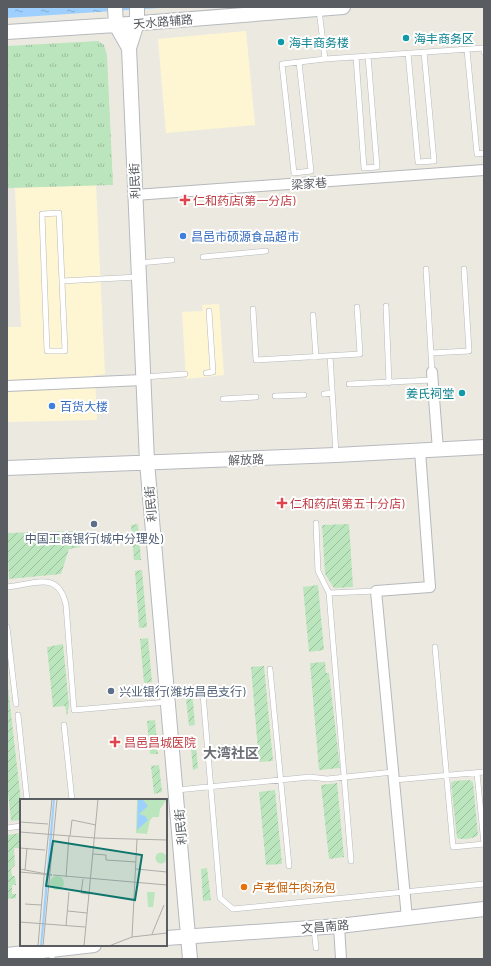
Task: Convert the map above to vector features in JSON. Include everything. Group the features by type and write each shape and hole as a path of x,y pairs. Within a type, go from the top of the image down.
{"street":[{"name":"天水路辅路","path":"7,32 137,14 343,7"},
{"name":"利民街","path":"137,14 129,48 147,462 177,790 190,959"},
{"name":"利民街","path":"115,16 129,48"},
{"name":"梁家巷","path":"135,195 484,170"},
{"path":"432,376 438,450"},
{"path":"7,386 143,379"},
{"name":"解放路","path":"7,468 336,455 484,447"},
{"path":"407,918 376,592 430,587 420,451"},
{"name":"文昌南路","path":"167,938 339,926 484,909"},
{"path":"339,926 341,959"},
{"path":"7,954 52,954 89,946"}],"lane":[{"path":"319,9 325,59"},
{"path":"299,62 311,171 294,173 282,64 299,62 325,59 484,48 484,52"},
{"path":"467,50 477,154 484,153"},
{"path":"408,54 418,162 434,161 424,52"},
{"path":"356,57 364,168 377,167 368,56"},
{"path":"59,213 62,281 65,350 47,351 42,214 59,213"},
{"path":"203,257 266,251"},
{"path":"62,281 138,270 172,260"},
{"path":"431,353 469,351 464,268"},
{"path":"349,384 389,382 432,376 426,269"},
{"path":"253,309 256,360 360,354 357,306"},
{"path":"386,306 389,382"},
{"path":"206,373 213,372 209,311"},
{"path":"313,315 316,357"},
{"path":"330,356 336,455"},
{"path":"143,379 185,374"},
{"path":"324,394 332,393"},
{"path":"274,396 304,395"},
{"path":"223,399 256,397"},
{"path":"316,523 318,571 328,593 351,861"},
{"path":"7,587 46,581 58,585 63,594 66,605 74,710 168,702"},
{"path":"328,593 376,592"},
{"path":"7,627 16,704"},
{"path":"435,647 452,847 484,844 477,773"},
{"path":"270,669 289,866"},
{"path":"203,694 220,898 233,909 484,884"},
{"path":"18,715 27,799"},
{"path":"64,725 72,799"},
{"path":"177,790 310,777 327,779 344,777 446,775 484,772"},
{"path":"7,828 20,826"},
{"path":"314,928 316,948"}],"shaded area":[{"path":"246,31 255,125 166,133 158,39"},
{"path":"96,185 105,374 95,375 97,420 7,422 7,327 21,327 15,188"},
{"path":"219,304 224,375 186,379 182,312 203,311 202,305"}],"green space":[{"path":"98,41 104,45 107,55 113,185 7,188 7,46"},
{"path":"138,524 141,560 134,560 131,525"},
{"path":"349,524 353,587 334,588 325,574 322,525"},
{"path":"79,531 80,547 69,549 61,574 9,579 7,533"},
{"path":"142,570 147,627 139,628 135,571"},
{"path":"318,585 324,650 309,652 303,587"},
{"path":"148,638 152,682 144,683 140,639"},
{"path":"63,644 69,706 67,716 65,706 53,707 47,647"},
{"path":"325,662 326,673 329,673 340,768 319,770 310,663"},
{"path":"264,666 273,761 259,762 251,667"},
{"path":"7,679 21,799 20,820 11,821 7,783"},
{"path":"185,690 192,690 195,725 189,726"},
{"path":"155,720 158,754 150,754 147,721"},
{"path":"190,737 195,737 198,768 193,770"},
{"path":"159,765 162,792 154,794 151,766"},
{"path":"469,780 473,782 478,835 470,838 459,839 457,838 451,783 454,781"},
{"path":"337,783 344,857 329,859 321,785"},
{"path":"275,790 282,864 266,865 259,792"},
{"path":"20,833 20,848 14,848 15,865 11,869 12,876 15,876 16,885 12,885 12,894 16,894 16,898 7,899 7,835"},
{"path":"207,868 211,900 203,901 201,869"}],"water":[{"path":"7,7 174,7 7,18"}],"place":[{"name":"海丰商务区","path":"406,38"},
{"name":"海丰商务楼","path":"281,42"},
{"name":"仁和药店(第一分店)","path":"185,200"},
{"name":"昌邑市硕源食品超市","path":"183,236"},
{"name":"姜氏祠堂","path":"462,393"},
{"name":"百货大楼","path":"52,406"},
{"name":"仁和药店(第五十分店)","path":"282,503"},
{"name":"中国工商银行(城中分理处)","path":"94,524"},
{"name":"兴业银行(潍坊昌邑支行)","path":"111,691"},
{"name":"昌邑昌城医院","path":"115,742"},
{"name":"卢老倔牛肉汤包","path":"244,887"}],"district":[{"name":"大湾社区","path":"231,752"}]}
